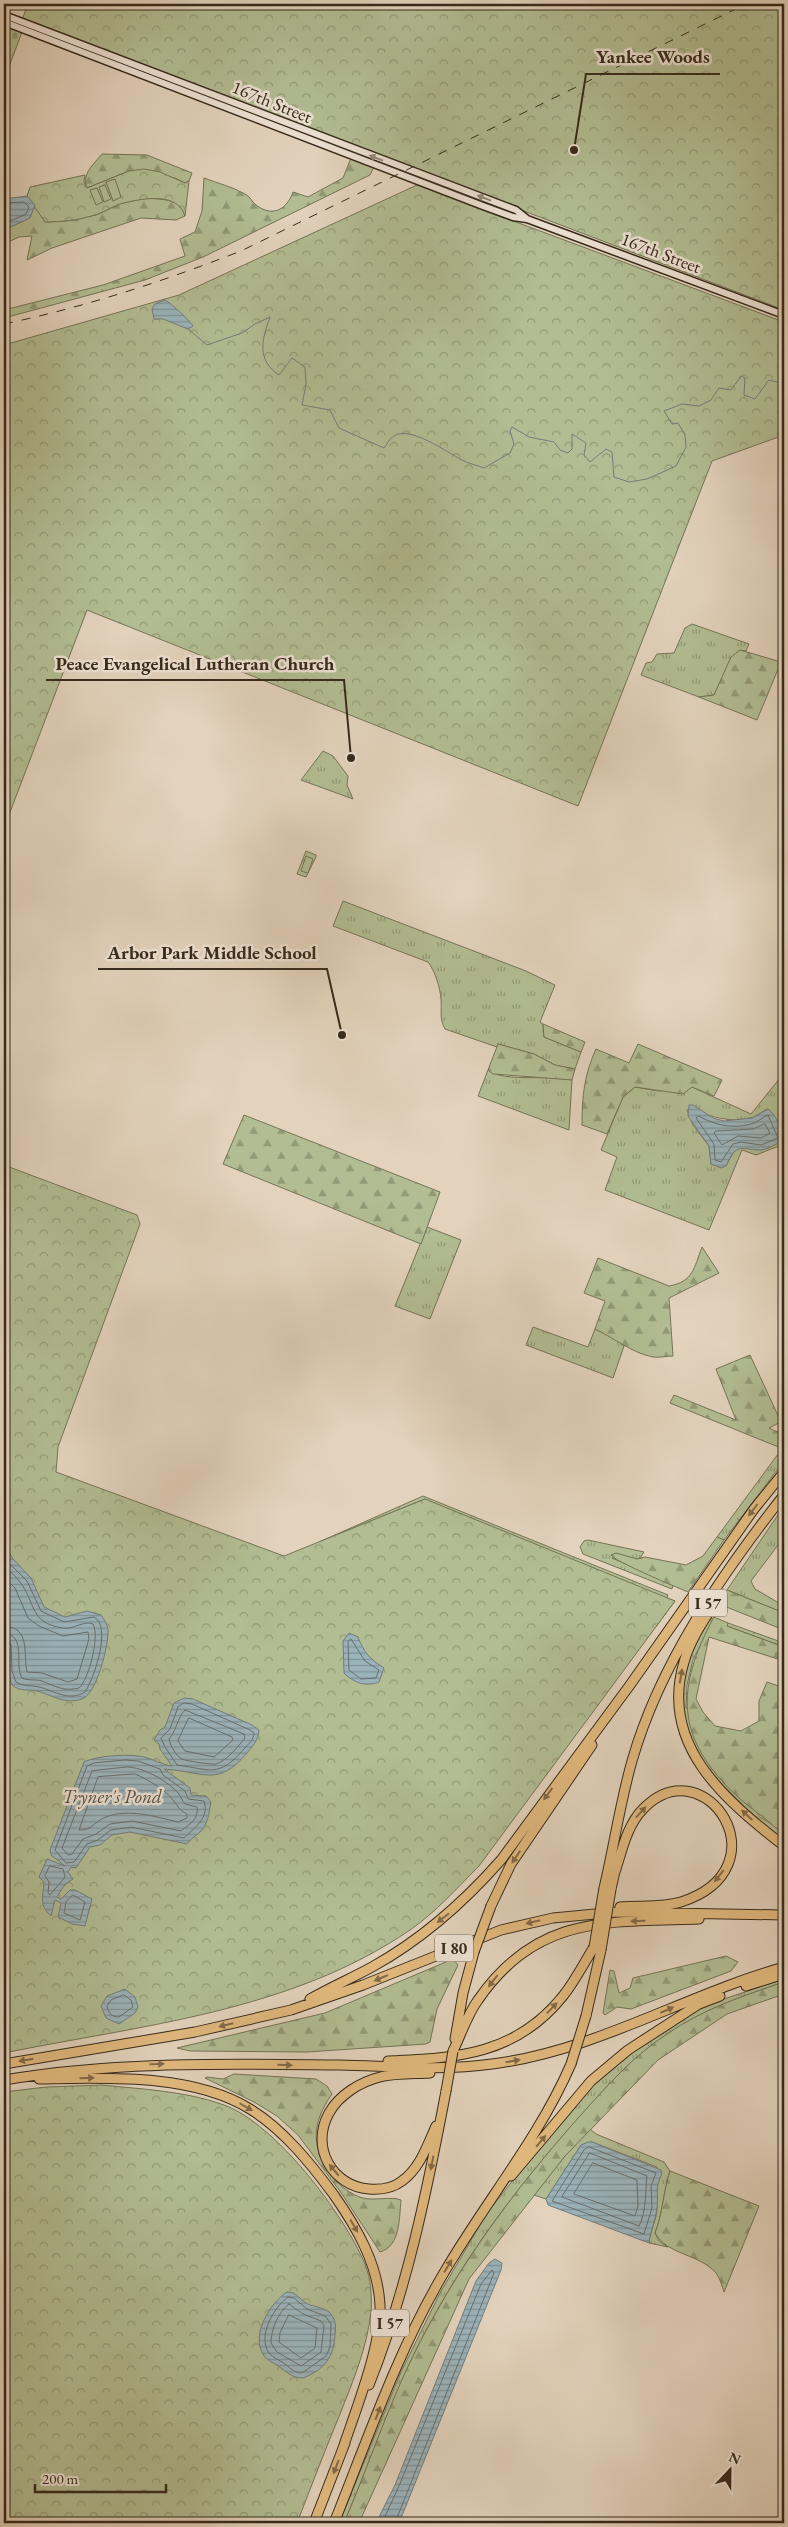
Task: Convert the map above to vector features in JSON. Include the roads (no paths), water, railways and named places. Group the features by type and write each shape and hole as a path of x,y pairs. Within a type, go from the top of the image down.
{"highway":[{"name":"I 57","path":"314,2523 373,2374 406,2275 421,2218 453,2052 459,2031 463,1993 474,1952 491,1906 511,1864 630,1685 754,1509 784,1472"},
{"name":"I 57","path":"608,1889 615,1872 647,1722 661,1683 690,1629 758,1528 784,1495"},
{"path":"758,1528 744,1556 689,1648 681,1673 679,1705 685,1736 702,1768 745,1813 784,1846"},
{"path":"290,2010 373,1967 450,1913 501,1860 630,1685"},
{"path":"343,2065 461,2057 493,2048 510,2040 536,2023 554,2006 597,1948 632,1761 647,1722"},
{"path":"557,1917 577,1910 672,1904 701,1893 717,1879 728,1864 732,1845 728,1824 713,1804 698,1795 674,1792 659,1797 637,1816 615,1872"},
{"name":"I 80","path":"4,2064 195,2032 290,2010 363,1985 501,1930 557,1917 616,1912 784,1916"},
{"path":"459,2031 477,2002 502,1970 524,1952 554,1935 591,1924 701,1918 721,1914"},
{"name":"I 57","path":"334,2523 393,2373 444,2272 486,2204 531,2139 560,2088 571,2064 586,2016 597,1948"},
{"path":"4,2080 129,2065 343,2065 431,2068 491,2064 542,2056 597,2039 682,2004 784,1967"},
{"path":"486,2204 591,2081 628,2050 699,2004 784,1974"},
{"path":"441,2115 417,2164 402,2181 394,2185 375,2190 355,2186 335,2173 326,2159 322,2142 327,2117 335,2104 356,2087 389,2075 463,2072 491,2064"},
{"path":"4,2080 107,2078 143,2080 214,2093 251,2109 296,2149 344,2209 362,2240 378,2283 380,2307 378,2336 344,2448"}],"main road":[{"name":"167th Street","path":"4,15 516,210 527,219"},
{"name":"167th Street","path":"4,22 483,206 513,217 527,219 784,315"}],"water":[{"path":"27,196 35,205 30,218 4,230 4,199"},
{"path":"165,300 193,326 188,329 163,319 154,319 152,309 155,304"},
{"path":"689,1105 693,1105 713,1118 724,1121 752,1118 768,1109 779,1124 782,1141 763,1150 739,1149 729,1159 726,1166 721,1168 711,1164 709,1146 688,1116"},
{"path":"4,1544 13,1559 31,1578 44,1607 65,1617 87,1611 101,1615 105,1622 108,1636 101,1668 93,1688 82,1699 70,1701 59,1699 37,1691 18,1689 12,1685 4,1639"},
{"path":"349,1633 358,1637 368,1655 384,1668 379,1682 360,1683 344,1673 343,1641"},
{"name":"Tryner's Pond","path":"184,1698 193,1699 252,1725 259,1730 258,1738 253,1746 227,1771 208,1775 164,1769 190,1788 191,1795 206,1796 211,1802 208,1819 204,1827 187,1844 130,1832 112,1835 100,1845 90,1847 76,1868 71,1867 68,1872 73,1879 65,1884 57,1897 61,1899 70,1890 75,1890 92,1899 85,1926 72,1924 58,1917 61,1903 55,1900 51,1916 43,1905 44,1882 39,1877 47,1859 65,1866 51,1855 50,1850 84,1762 103,1757 132,1755 172,1766 160,1749 159,1744 154,1740 160,1730 165,1727 174,1703"},
{"path":"125,1989 135,1997 138,2007 135,2013 119,2024 106,2018 101,2006 107,1996"},
{"path":"588,2142 661,2170 662,2173 657,2188 656,2212 649,2243 548,2205 546,2199 581,2145"},
{"path":"495,2259 502,2263 501,2270 399,2523 376,2523 395,2485 476,2281 489,2263"},
{"path":"287,2292 294,2293 310,2305 326,2310 334,2319 336,2329 333,2350 326,2362 317,2371 303,2378 287,2373 270,2361 263,2354 260,2346 259,2337 264,2320 274,2304"}],"waterway":[{"path":"188,329 207,345 242,333 270,317 263,341 264,356 267,363 279,375 292,358 305,367 306,384 302,405 330,410 339,428 384,448 394,436 409,434 429,441 465,461 484,468 510,453 514,444 510,431 512,427 529,437 554,442 560,450 568,453 572,449 572,434 586,443 584,455 590,462 606,449 612,452 614,477 629,482 647,479 676,466 686,447 685,435 678,423 672,424 664,411 682,404 699,406 711,400 719,388 731,390 741,376 745,378 744,395 755,399 769,380 784,384"},
{"path":"784,360 782,362 784,366"}],"railway":[{"path":"4,324 64,310 124,292 183,273 241,251 746,4"}],"place":[{"name":"Yankee Woods","path":"574,150"},
{"name":"Peace Evangelical Lutheran Church","path":"351,758"},
{"name":"Arbor Park Middle School","path":"342,1035"}]}
